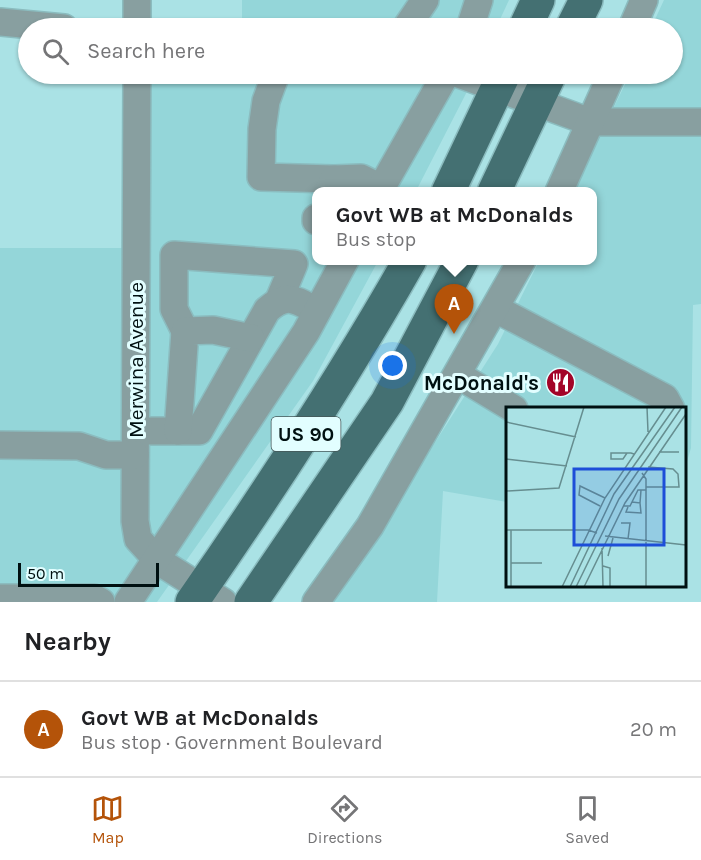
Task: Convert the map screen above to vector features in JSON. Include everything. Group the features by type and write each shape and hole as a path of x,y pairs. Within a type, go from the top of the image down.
{"main road":[{"path":"530,18 538,0"},
{"path":"577,18 586,0"},
{"path":"450,187 500,84"},
{"path":"496,187 543,88"},
{"name":"US 90","path":"205,597 334,391 408,265"},
{"name":"US 90","path":"251,602 387,402 460,265"}],"street":[{"path":"137,0 137,18"},
{"path":"413,18 425,0"},
{"path":"473,18 479,0"},
{"path":"636,18 644,0"},
{"path":"0,22 18,24"},
{"name":"Merwina Avenue","path":"137,84 135,521 138,539 158,560 205,597"},
{"path":"272,84 266,101 262,129 261,177 331,185 361,178 375,187"},
{"path":"382,187 440,84"},
{"path":"519,84 543,88 590,122 701,122"},
{"path":"561,187 607,84"},
{"path":"0,445 78,446 106,455 135,443 178,431 199,431 267,310 279,300 294,264 174,255 174,309 185,331 178,431"},
{"path":"128,602 158,560 317,311 343,265"},
{"path":"316,602 370,526 520,265"},
{"path":"279,300 292,299 317,311"},
{"path":"496,309 665,398 670,407"},
{"path":"185,331 213,330 251,338"},
{"path":"458,375 512,407"},
{"path":"0,598 94,598 101,602"}],"shaded area":[{"path":"242,0 509,0 501,18 242,18"},
{"path":"664,0 701,0 701,304 693,305 691,448 686,465 686,407 506,407 506,502 443,491 437,602 333,602 498,344 537,265 597,265 597,187 575,187 625,84 683,84 683,18 656,18"},
{"path":"152,84 471,84 418,187 312,187 312,265 376,265 313,381 157,602 0,602 0,248 150,248"}],"place":[{"name":"Govt WB at McDonalds","path":"454,334"},
{"name":"McDonald's","path":"560,383"}]}
